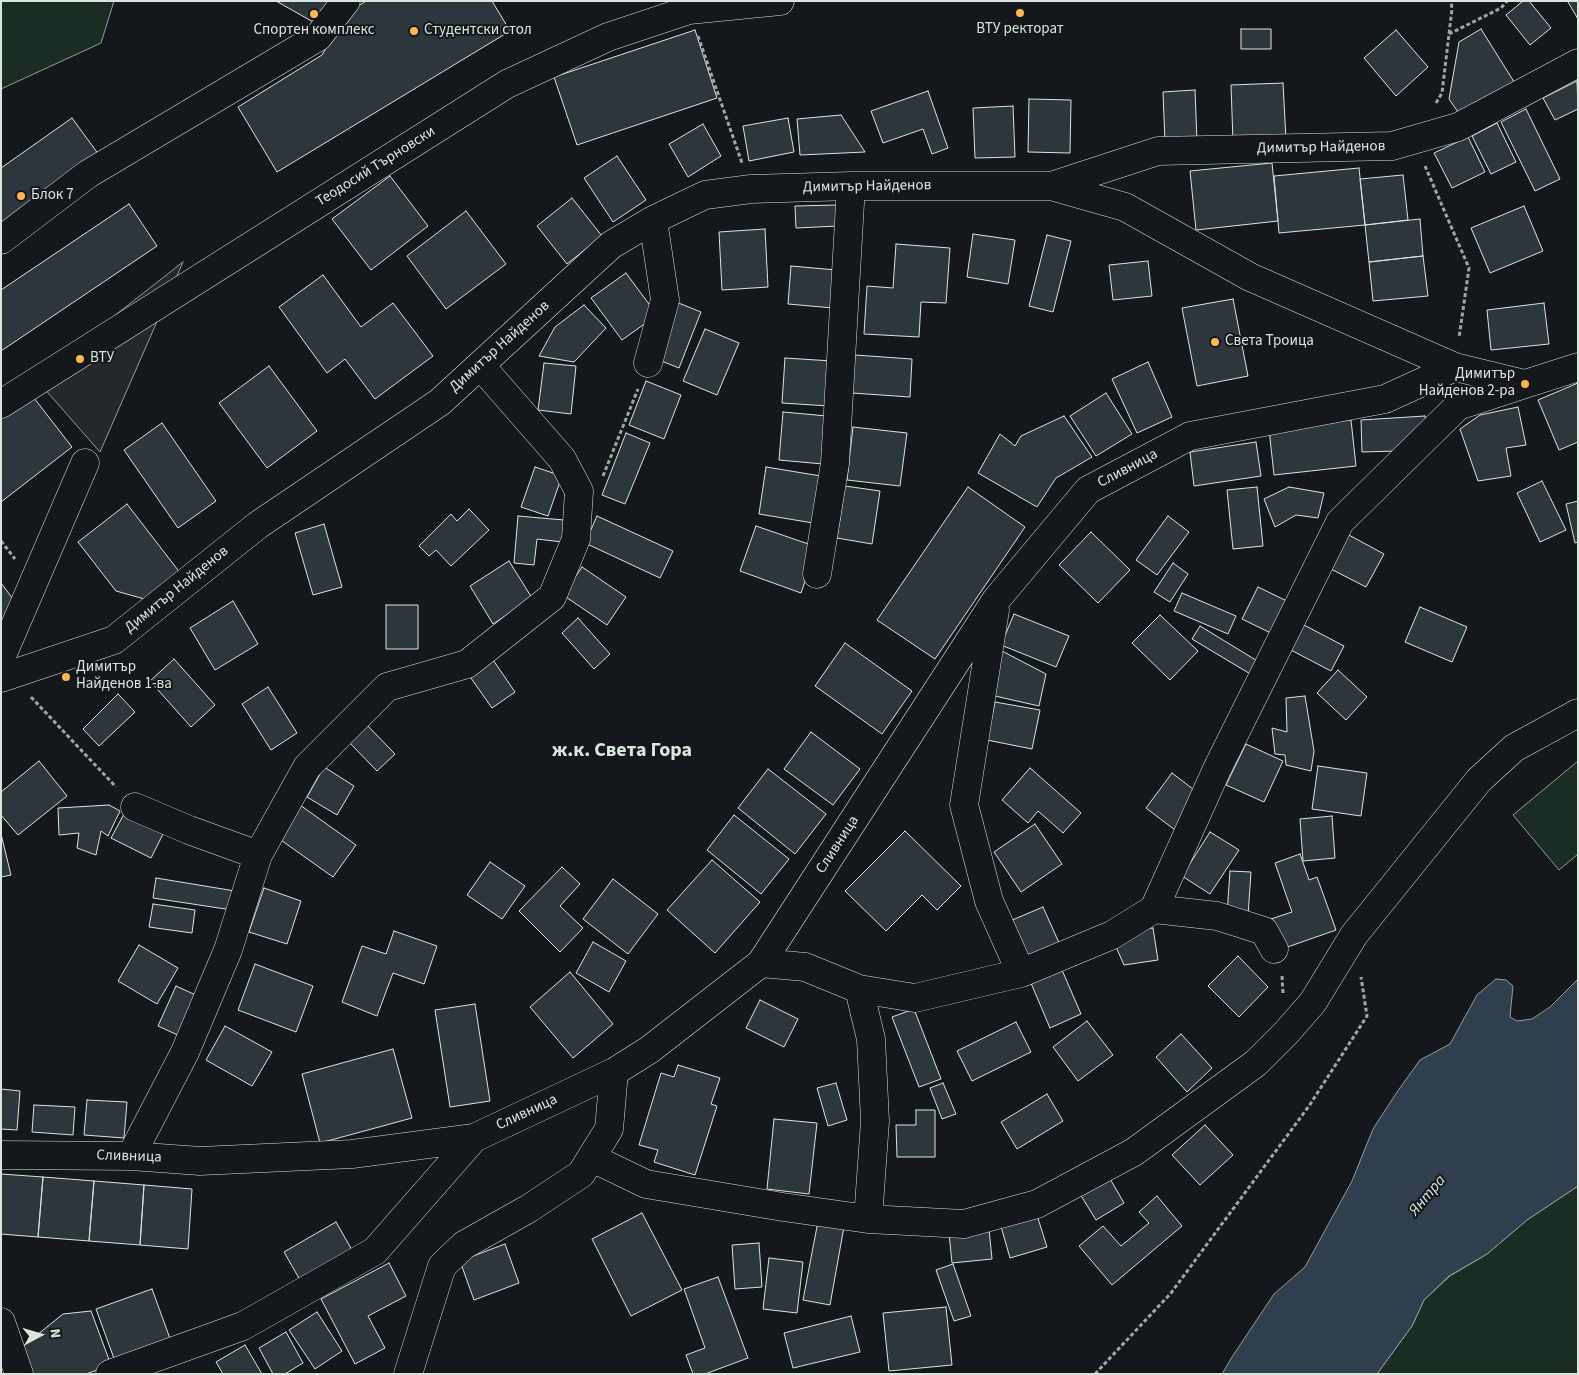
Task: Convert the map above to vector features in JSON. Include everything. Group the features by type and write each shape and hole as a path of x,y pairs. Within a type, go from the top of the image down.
{"street":[{"path":"1,240 88,174 318,36 346,1"},
{"name":"Теодосий Търновски","path":"1,404 507,84 608,37 689,10 780,1"},
{"name":"Димитър Найденов","path":"1051,186 1158,151 1392,146 1458,127 1578,63"},
{"path":"817,574 835,463 851,186"},
{"name":"Димитър Найденов","path":"4,670 114,640 258,525 440,402 611,245 653,220 705,194 751,189 851,186 1051,186 1125,208 1250,277 1455,367"},
{"path":"648,363 665,300 653,220"},
{"path":"131,1156 189,1044 228,950 258,855 307,767 387,686 467,664 552,597 576,539 579,491 562,459 480,366"},
{"path":"1455,367 1525,384"},
{"name":"Сливница","path":"1,1155 131,1156 200,1161 352,1154 474,1138 614,1072 649,1050 761,963 996,600 1088,490 1190,436 1386,399 1455,367"},
{"path":"761,963 805,967 859,989 915,998 1021,973 1112,935 1154,909 1217,769 1340,522 1458,406 1578,367"},
{"path":"4,670 85,463"},
{"path":"996,600 964,805 989,901 1021,973"},
{"path":"592,1158 646,1184 868,1219 964,1224 1038,1204 1134,1152 1256,1063 1313,1002 1354,934 1479,780 1514,748 1578,713"},
{"path":"135,807 189,830 258,855"},
{"path":"1154,909 1217,916 1264,931 1274,949"},
{"path":"859,989 871,1039 875,1122 868,1219"},
{"path":"408,1374 442,1266 464,1245 528,1209 581,1174 609,1129 614,1072"},
{"path":"110,1374 243,1326 375,1251 474,1138"},
{"path":"1,1322 19,1374"}],"path":[{"path":"1451,1 1452,9 1442,94 1414,140 1469,268 1455,367"},
{"path":"1449,34 1501,8 1507,1"},
{"path":"689,10 751,189"},
{"path":"601,481 648,363"},
{"path":"4,670 135,807"},
{"path":"1095,1374 1172,1294 1309,1106 1367,1016 1354,934"},
{"path":"1274,949 1281,970 1286,1033"}],"green space":[{"path":"1,1 114,1 101,43 1,89"},
{"path":"1578,761 1578,854 1559,870 1513,815"},
{"path":"1578,1186 1578,1374 1377,1374 1412,1326 1424,1300 1450,1276 1487,1254 1527,1220"}],"shaded area":[{"path":"183,262 100,452 35,378"}],"water":[{"name":"Янтра","path":"1496,979 1506,980 1513,986 1510,1017 1517,1021 1532,1019 1550,1007 1578,979 1578,1186 1527,1220 1487,1254 1449,1276 1424,1300 1412,1326 1377,1374 1222,1374 1274,1294 1305,1267 1352,1181 1373,1129 1397,1092 1420,1060 1450,1044 1477,995"}],"building":[{"name":"Спортен комплекс","path":"276,1 336,1 322,27"},
{"path":"366,1 492,1 510,31 277,172 238,107 322,55 346,14"},
{"path":"1523,1 1529,1 1551,28 1530,45 1506,15"},
{"path":"1578,1 1578,19 1568,2"},
{"path":"1241,29 1271,29 1271,49 1241,49"},
{"path":"1481,29 1516,85 1458,112 1449,99 1459,42"},
{"path":"695,30 717,98 577,145 554,77"},
{"path":"1396,30 1428,67 1396,96 1364,58"},
{"path":"1577,81 1578,109 1555,120 1543,98"},
{"path":"1283,83 1286,139 1233,142 1231,85"},
{"path":"1195,90 1197,141 1165,143 1163,92"},
{"path":"928,91 948,148 932,154 923,129 883,143 871,111"},
{"path":"1029,99 1071,100 1070,153 1028,152"},
{"path":"1013,106 1015,157 975,158 973,108"},
{"path":"1526,109 1560,179 1535,191 1501,122"},
{"path":"841,115 865,152 800,155 797,119"},
{"name":"Блок 7","path":"72,118 99,155 1,225 1,168"},
{"path":"788,118 794,152 749,161 743,126"},
{"path":"1497,123 1516,162 1491,174 1472,136"},
{"path":"703,124 721,156 688,177 669,144"},
{"path":"1468,137 1485,172 1452,188 1434,153"},
{"path":"617,156 646,200 613,222 584,178"},
{"path":"1272,163 1278,221 1196,230 1190,171"},
{"path":"1359,168 1365,225 1279,233 1274,176"},
{"path":"1403,175 1408,220 1365,225 1360,179"},
{"path":"390,176 428,226 371,270 332,219"},
{"path":"572,198 602,236 567,264 537,226"},
{"path":"129,204 157,246 1,351 1,290"},
{"path":"837,205 838,226 796,228 795,206"},
{"path":"1524,206 1543,251 1490,273 1471,228"},
{"path":"466,211 506,264 446,309 407,256"},
{"path":"1420,219 1423,256 1369,262 1365,225"},
{"path":"765,229 768,287 722,290 719,232"},
{"path":"973,234 1015,240 1008,284 967,277"},
{"path":"1047,235 1071,241 1053,312 1029,306"},
{"path":"896,244 950,248 946,303 921,302 919,337 864,334 867,286 893,288"},
{"path":"1423,256 1428,296 1373,301 1369,262"},
{"path":"1148,261 1152,296 1113,300 1109,265"},
{"path":"791,266 836,270 833,308 788,304"},
{"path":"626,273 657,315 622,340 591,298"},
{"path":"323,275 361,327 393,303 433,356 375,399 345,359 327,373 279,307"},
{"name":"Света Троица","path":"1233,299 1248,376 1197,386 1182,308"},
{"path":"676,302 701,312 679,368 654,358"},
{"path":"1544,303 1549,344 1491,350 1487,310"},
{"path":"584,305 606,328 574,362 539,356 555,327"},
{"path":"705,329 739,343 717,395 683,381"},
{"path":"855,355 912,359 910,397 852,393"},
{"path":"785,358 832,361 829,406 782,403"},
{"path":"1148,362 1172,417 1137,433 1112,379"},
{"path":"544,363 576,366 571,414 538,410"},
{"path":"269,366 317,431 267,468 219,403"},
{"path":"646,381 681,395 664,439 629,425"},
{"path":"1578,383 1578,442 1559,450 1538,400"},
{"path":"27,389 72,447 1,502 1,409"},
{"path":"1106,393 1132,434 1096,456 1070,416"},
{"path":"1518,407 1526,445 1506,448 1511,476 1478,481 1460,429 1480,415"},
{"path":"783,412 827,416 823,464 779,460"},
{"path":"1064,416 1092,457 1056,478 1037,507 978,473 1000,434 1015,446 1021,436"},
{"path":"1425,416 1427,427 1397,451 1362,452 1361,420"},
{"path":"1351,420 1356,466 1274,475 1269,429"},
{"path":"162,423 216,501 178,528 124,450"},
{"path":"853,427 907,433 900,486 847,480"},
{"path":"626,433 650,443 625,504 602,495"},
{"path":"1256,442 1261,476 1194,486 1190,452"},
{"path":"535,467 562,476 548,516 521,507"},
{"path":"766,467 821,476 813,523 759,514"},
{"path":"1542,481 1566,530 1540,542 1517,493"},
{"path":"845,486 880,491 872,544 837,538"},
{"path":"968,487 1025,527 935,659 877,620"},
{"path":"1257,487 1263,546 1233,549 1227,490"},
{"path":"1289,487 1324,493 1318,518 1296,515 1275,527 1264,499"},
{"path":"1578,501 1578,542 1575,543 1566,504"},
{"path":"127,504 181,574 148,600 116,591 78,542"},
{"path":"469,509 489,530 451,566 436,550 429,556 419,546 451,514 457,521"},
{"path":"518,516 564,520 562,542 537,539 534,565 514,563"},
{"path":"597,516 673,551 660,578 585,543"},
{"path":"1168,516 1189,532 1157,575 1136,560"},
{"path":"324,524 342,587 313,595 295,533"},
{"path":"756,526 817,547 801,593 740,571"},
{"path":"1091,532 1130,570 1098,603 1059,565"},
{"path":"1347,534 1384,554 1366,587 1329,568"},
{"path":"509,561 532,598 493,624 470,586"},
{"path":"1173,563 1188,574 1170,602 1154,592"},
{"path":"582,567 626,597 607,625 563,595"},
{"path":"1,583 19,607 1,620"},
{"path":"1258,587 1293,604 1277,636 1242,619"},
{"path":"1182,593 1236,616 1228,634 1174,611"},
{"path":"233,601 258,644 215,670 190,628"},
{"path":"386,605 418,605 418,649 386,649"},
{"path":"1420,607 1467,627 1452,662 1405,642"},
{"path":"1014,614 1069,636 1056,667 1001,645"},
{"path":"1160,615 1198,651 1170,680 1132,643"},
{"path":"578,618 610,654 594,669 562,633"},
{"path":"1302,624 1344,646 1331,671 1289,649"},
{"path":"1200,626 1259,662 1252,675 1192,639"},
{"path":"845,643 912,691 882,734 815,686"},
{"path":"1002,651 1046,674 1039,706 995,696"},
{"path":"489,654 515,692 492,708 466,671"},
{"path":"174,659 215,705 191,727 150,681"},
{"path":"1338,670 1367,697 1346,720 1317,693"},
{"path":"268,687 297,733 271,750 242,704"},
{"path":"118,694 135,712 99,746 83,729"},
{"path":"1305,696 1314,751 1311,771 1286,765 1285,755 1275,754 1272,728 1287,732 1286,698"},
{"path":"995,702 1040,710 1032,749 987,740"},
{"path":"363,721 395,754 377,771 345,738"},
{"path":"811,732 860,769 833,805 784,769"},
{"path":"1246,744 1283,761 1264,802 1226,785"},
{"path":"39,761 67,796 18,835 1,815 1,792"},
{"path":"1318,766 1367,773 1361,816 1312,809"},
{"path":"324,767 354,786 337,815 307,797"},
{"path":"1030,768 1081,813 1063,833 1038,811 1028,823 1002,800"},
{"path":"768,769 826,814 795,854 738,808"},
{"path":"1172,773 1202,796 1175,830 1146,808"},
{"path":"109,805 120,811 108,836 101,831 96,855 77,848 79,833 59,835 58,808"},
{"path":"300,805 356,845 333,877 278,838"},
{"path":"124,814 163,834 151,858 111,838"},
{"path":"734,815 789,859 761,894 707,850"},
{"path":"1332,816 1335,858 1303,861 1300,819"},
{"path":"1035,824 1062,864 1021,892 994,852"},
{"path":"905,831 961,886 937,910 922,895 886,931 845,891"},
{"path":"1210,832 1239,850 1210,894 1182,876"},
{"path":"1,834 11,875 1,877"},
{"path":"1300,854 1309,880 1317,877 1336,930 1279,950 1268,920 1292,912 1275,863"},
{"path":"712,860 760,902 715,953 667,910"},
{"path":"490,862 525,886 502,919 467,895"},
{"path":"562,867 580,884 560,906 583,928 560,952 519,911"},
{"path":"1230,871 1251,872 1248,916 1227,915"},
{"path":"156,878 235,891 232,910 153,898"},
{"path":"613,879 658,914 628,954 583,919"},
{"path":"264,888 301,901 287,944 249,932"},
{"path":"153,904 195,910 192,933 149,927"},
{"path":"1043,907 1060,945 1026,960 1010,921"},
{"path":"1153,928 1158,960 1124,965 1113,940 1133,930"},
{"path":"394,931 437,946 424,984 393,973 377,1016 342,1002 362,946 386,954"},
{"path":"593,942 626,961 609,992 576,973"},
{"path":"139,945 178,968 157,1004 118,981"},
{"path":"1238,956 1268,987 1239,1017 1208,986"},
{"path":"255,964 313,986 296,1032 238,1010"},
{"path":"1062,970 1081,1014 1050,1028 1031,983"},
{"path":"570,972 613,1024 573,1058 530,1007"},
{"path":"176,986 200,997 182,1037 158,1026"},
{"path":"760,1000 798,1019 784,1047 746,1028"},
{"path":"475,1004 490,1101 450,1107 435,1010"},
{"path":"914,1009 941,1079 919,1087 892,1017"},
{"path":"1087,1021 1113,1055 1078,1081 1053,1047"},
{"path":"1016,1022 1031,1052 972,1081 957,1051"},
{"path":"225,1026 272,1052 252,1086 206,1060"},
{"path":"1181,1034 1212,1068 1187,1092 1156,1057"},
{"path":"393,1049 412,1118 320,1143 302,1074"},
{"path":"678,1065 720,1078 711,1104 717,1106 695,1175 654,1162 658,1150 639,1145 661,1073 674,1077"},
{"path":"836,1083 847,1120 828,1126 817,1088"},
{"path":"943,1083 956,1114 942,1119 930,1088"},
{"path":"1,1089 20,1091 17,1130 1,1129"},
{"path":"1047,1094 1063,1121 1017,1149 1001,1122"},
{"path":"87,1100 127,1102 124,1138 84,1135"},
{"path":"34,1105 75,1107 73,1135 32,1132"},
{"path":"916,1110 935,1110 935,1157 897,1157 896,1125 916,1125"},
{"path":"774,1119 817,1123 809,1194 767,1189"},
{"path":"1205,1125 1233,1155 1200,1185 1172,1155"},
{"path":"1,1174 43,1177 38,1237 1,1234"},
{"path":"43,1177 94,1181 89,1241 38,1237"},
{"path":"1109,1177 1124,1203 1096,1220 1080,1194"},
{"path":"94,1181 144,1185 140,1245 89,1241"},
{"path":"144,1185 192,1189 188,1249 140,1245"},
{"path":"1157,1196 1182,1226 1112,1285 1079,1246 1103,1226 1121,1246 1149,1223 1139,1212"},
{"path":"1036,1212 1047,1247 1010,1258 1000,1223"},
{"path":"642,1213 682,1290 631,1316 592,1239"},
{"path":"819,1216 845,1221 830,1305 803,1300"},
{"path":"336,1222 352,1250 300,1280 284,1252"},
{"path":"989,1229 992,1259 952,1263 949,1233"},
{"path":"759,1243 762,1287 735,1289 732,1245"},
{"path":"505,1244 519,1283 474,1300 460,1261"},
{"path":"769,1258 803,1262 797,1313 763,1309"},
{"path":"389,1263 406,1296 368,1316 385,1348 355,1364 321,1299"},
{"path":"953,1264 971,1316 954,1321 936,1270"},
{"path":"718,1277 748,1358 705,1374 693,1374 686,1355 705,1348 684,1289"},
{"path":"152,1289 172,1344 116,1364 96,1309"},
{"path":"946,1307 952,1365 889,1371 883,1313"},
{"path":"91,1311 111,1365 86,1374 30,1374 22,1347 63,1314"},
{"path":"317,1312 342,1351 315,1369 289,1330"},
{"path":"851,1316 860,1352 793,1368 784,1333"},
{"path":"286,1332 303,1363 285,1374 273,1374 259,1348"},
{"path":"245,1345 262,1374 223,1374 216,1362"}],"place":[{"name":"ВТУ ректорат","path":"1020,13"},
{"name":"Спортен комплекс","path":"314,14"},
{"name":"Студентски стол","path":"414,31"},
{"name":"Блок 7","path":"21,196"},
{"name":"Света Троица","path":"1215,342"},
{"name":"ВТУ","path":"80,359"},
{"name":"Димитър Найденов 2-ра","path":"1525,384"},
{"name":"Димитър Найденов 1-ва","path":"66,677"}],"district":[{"name":"ж.к. Света Гора","path":"622,752"}]}
